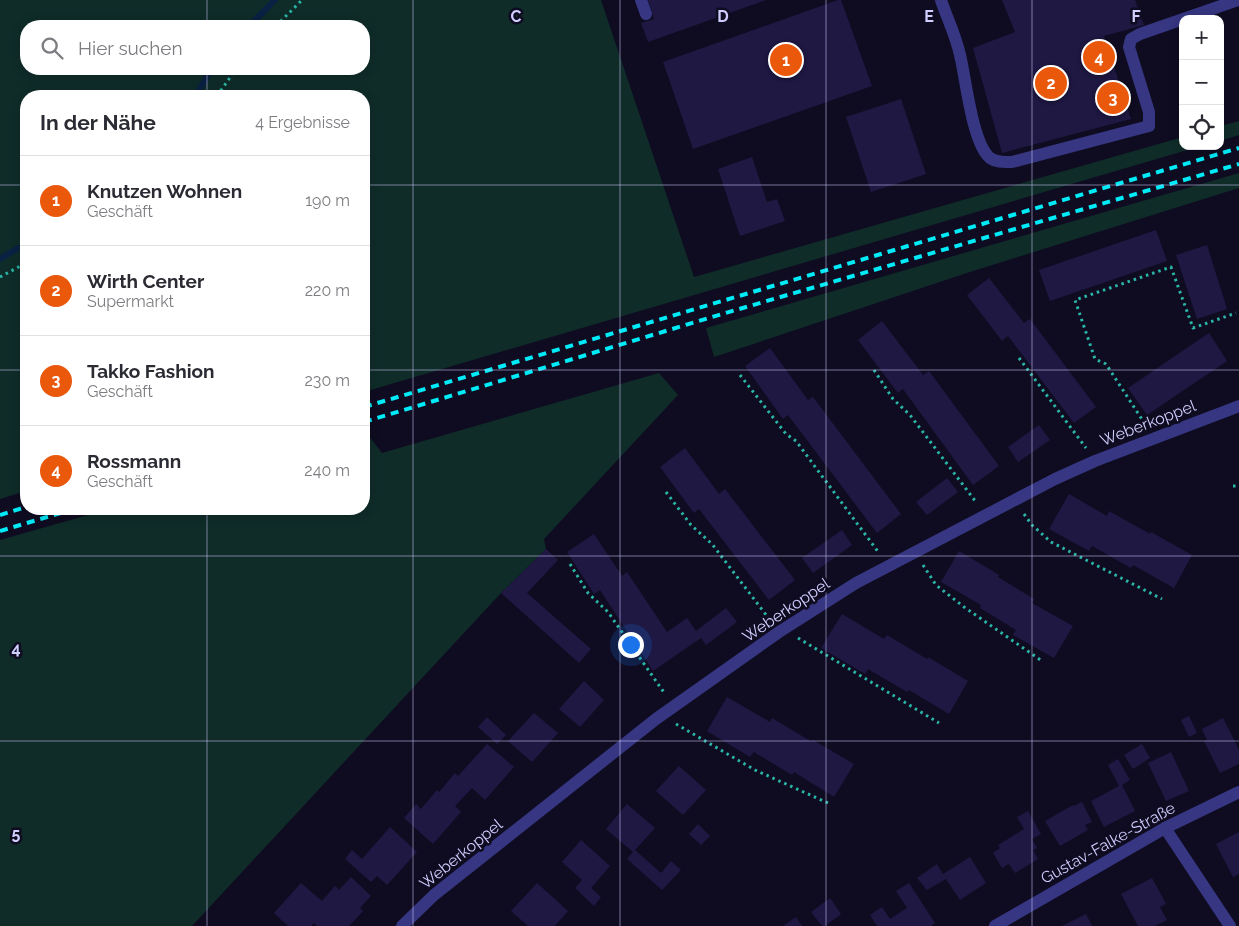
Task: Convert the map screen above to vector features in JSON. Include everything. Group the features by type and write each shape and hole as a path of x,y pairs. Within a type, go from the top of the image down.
{"street":[{"path":"641,0 646,14"},
{"path":"941,0 960,53 975,132 981,147 990,158 999,162 1012,162 1150,126 1149,112 1129,46 1131,39 1140,34 1238,0"},
{"name":"Weberkoppel","path":"402,926 434,895 661,716 784,629 856,583 1014,500 1095,461 1239,406"},
{"name":"Gustav-Falke-Straße","path":"995,926 1165,828 1239,792"},
{"path":"1165,828 1230,926"}],"path":[{"path":"282,20 302,0"},
{"path":"220,90 232,75"},
{"path":"0,277 20,266"},
{"path":"1155,438 1106,364 1095,359 1075,300 1171,268 1193,328 1236,313"},
{"path":"1019,358 1095,461"},
{"path":"874,370 892,399 910,415 985,515"},
{"path":"740,375 786,434 796,441 888,566"},
{"path":"1233,486 1239,486"},
{"path":"666,492 691,525 712,544 784,629 939,722"},
{"path":"1014,500 1032,525 1050,542 1162,599"},
{"path":"914,552 936,585 964,607 1042,661"},
{"path":"570,564 588,593 608,612 674,707"},
{"path":"661,716 755,770 828,803"}],"green space":[{"path":"0,0 601,0 694,277 1179,138 1179,150 1187,150 370,390 370,90 20,90 20,493 0,499"},
{"path":"1239,121 1239,135 1224,140 1224,125"},
{"path":"1239,173 1239,188 973,271 714,357 706,328"},
{"path":"659,373 678,395 544,539 546,549 501,593 192,926 0,926 0,540 88,515 370,515 370,438 382,453"}],"building":[{"path":"648,0 766,0 648,42 641,23 654,19"},
{"path":"841,0 872,86 693,149 663,62"},
{"path":"1002,0 1135,0 1144,25 1104,36 1131,119 1002,153 973,48 1015,32"},
{"path":"901,99 926,174 871,192 846,117"},
{"path":"752,157 767,202 777,199 785,221 740,236 718,169"},
{"path":"1156,230 1167,261 1050,301 1039,270"},
{"path":"1207,245 1227,309 1197,319 1176,255"},
{"path":"989,278 1024,323 1030,319 1096,407 1074,423 1008,336 1002,341 967,295"},
{"path":"882,321 923,375 929,371 999,466 973,485 903,389 898,393 858,340"},
{"path":"1209,333 1227,361 1147,415 1128,388"},
{"path":"770,348 808,400 813,397 901,514 877,533 788,415 783,419 745,366"},
{"path":"1039,425 1050,440 1018,462 1008,447"},
{"path":"685,448 719,494 725,489 795,580 769,600 699,509 694,513 660,467"},
{"path":"947,478 958,492 927,515 916,502"},
{"path":"1069,494 1107,516 1109,511 1192,555 1174,588 1133,565 1131,568 1092,546 1089,551 1049,529"},
{"path":"842,530 852,545 813,573 802,558"},
{"path":"594,534 622,576 627,572 667,632 687,618 696,631 726,608 737,622 706,645 701,638 653,671 600,590 594,594 567,552"},
{"path":"546,549 558,560 527,593 591,649 579,663 501,593"},
{"path":"959,551 1034,599 1032,603 1073,626 1054,658 1013,635 1016,630 980,608 981,605 941,582"},
{"path":"842,614 884,639 887,635 968,681 949,714 909,690 907,692 868,669 865,674 821,648"},
{"path":"584,681 604,700 580,727 559,709"},
{"path":"727,697 770,722 772,718 854,764 834,797 794,772 792,775 754,752 750,757 707,731"},
{"path":"534,713 558,733 532,762 508,741"},
{"path":"1189,716 1197,733 1189,737 1181,720"},
{"path":"487,717 506,735 497,744 478,727"},
{"path":"1223,718 1239,750 1239,764 1220,773 1204,741 1207,740 1202,729"},
{"path":"487,744 514,767 485,800 472,788 455,806 461,812 433,844 404,818 416,804 421,809 455,773 458,776"},
{"path":"1142,744 1150,758 1133,769 1124,755"},
{"path":"1171,752 1189,791 1166,801 1148,763"},
{"path":"1118,759 1130,780 1122,785 1135,811 1104,827 1091,801 1119,786 1108,765"},
{"path":"679,766 706,790 683,815 656,791"},
{"path":"1082,802 1092,822 1085,825 1088,830 1060,846 1045,821"},
{"path":"627,804 655,828 635,850 661,873 671,861 681,870 662,890 627,859 633,852 606,829"},
{"path":"1028,811 1041,834 1032,839 1037,848 1033,850 1038,859 1015,873 1009,864 1002,868 993,853 1000,848 998,845 1024,829 1017,817"},
{"path":"698,824 710,836 701,845 689,834"},
{"path":"390,827 417,852 387,885 377,876 371,882 345,859 352,850 362,859"},
{"path":"1239,832 1239,874 1233,877 1216,844"},
{"path":"581,840 610,866 591,888 601,897 594,906 575,888 582,880 562,862"},
{"path":"970,857 986,883 960,900 946,879 927,890 917,878 937,864 943,874"},
{"path":"351,877 371,896 360,908 363,911 349,926 317,926 314,923 311,926 288,926 274,913 301,883 322,901 335,886 339,890"},
{"path":"1152,878 1166,904 1160,907 1167,920 1155,926 1138,926 1121,894"},
{"path":"537,883 568,911 555,926 528,926 511,911"},
{"path":"909,883 935,923 931,926 877,926 870,915 882,907 890,919 907,908 896,891"},
{"path":"830,898 841,914 825,926 822,926 811,912"},
{"path":"1086,914 1092,926 1062,926"},
{"path":"796,917 802,926 783,926"}],"waterway":[{"path":"255,20 275,0"},
{"path":"199,90 208,75"},
{"path":"0,259 18,248"}],"railway":[{"path":"370,405 1239,148"},
{"path":"370,420 722,314 1239,164"},
{"path":"0,515 20,509"},
{"path":"0,531 54,515"}],"place":[{"name":"Rossmann","path":"1099,57"},
{"name":"Knutzen Wohnen","path":"786,60"},
{"name":"Wirth Center","path":"1051,83"},
{"name":"Takko Fashion","path":"1113,98"}]}
